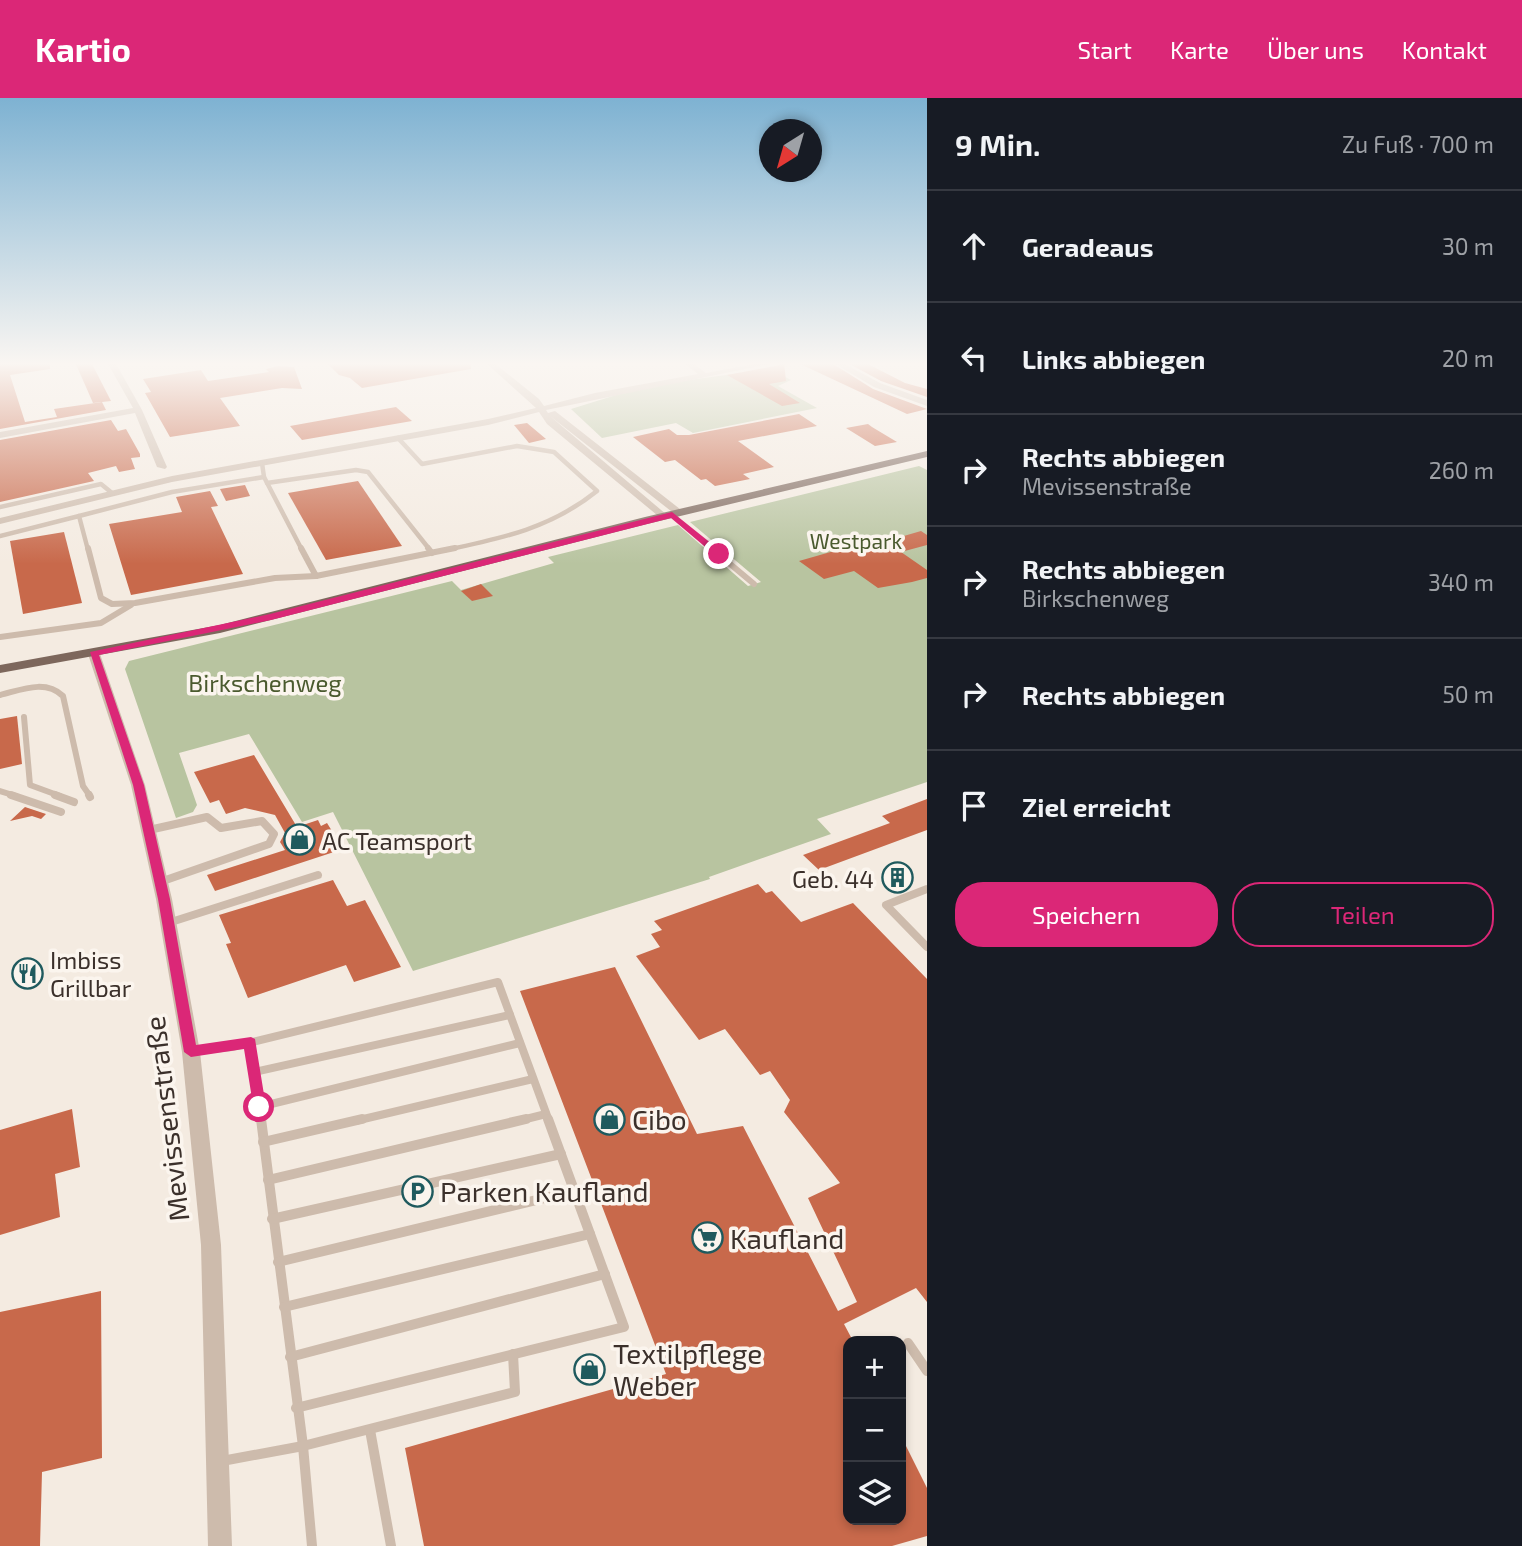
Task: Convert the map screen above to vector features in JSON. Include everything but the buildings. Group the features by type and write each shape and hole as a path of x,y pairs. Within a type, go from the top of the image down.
{"main road":[{"path":"0,669 93,654 271,617 672,515 927,454"}],"street":[{"path":"0,435 30,430"},
{"path":"146,430 162,467"},
{"path":"0,521 111,494 262,463 445,430"},
{"path":"560,430 672,515"},
{"path":"573,430 672,515"},
{"name":"Mevissenstraße","path":"93,654 138,785 160,882 191,1052 211,1245 220,1546"}],"lane":[{"path":"79,516 104,603 135,603 275,578 316,576 490,541 554,520 572,511 597,491 554,452 517,446 422,464 398,438"},
{"path":"262,463 266,480 316,576"},
{"path":"0,536 172,492 356,470 368,472 432,553"},
{"path":"0,507 101,484 111,494"},
{"path":"672,515 754,584"},
{"path":"0,637 101,623 135,603"},
{"path":"0,695 48,686 59,690 63,696 83,786 90,797"},
{"path":"24,717 30,785 74,802"},
{"path":"0,791 61,812"},
{"path":"148,830 207,817 221,828 262,821 274,834 269,845 160,882"},
{"path":"168,923 318,875"},
{"path":"927,889 886,905 927,947"},
{"path":"191,1052 251,1042 498,982 624,1327 296,1408"},
{"path":"254,1072 510,1015"},
{"path":"251,1042 303,1446 312,1546"},
{"path":"259,1107 520,1042"},
{"path":"263,1142 533,1079"},
{"path":"268,1180 546,1114"},
{"path":"272,1219 561,1154"},
{"path":"278,1262 574,1191"},
{"path":"284,1307 590,1234"},
{"path":"290,1357 605,1274"},
{"path":"908,1343 927,1371"},
{"path":"217,1462 303,1446 515,1392 513,1354"},
{"path":"370,1430 391,1546"}],"green space":[{"path":"593,430 644,430 602,438"},
{"path":"687,430 710,430 693,433"},
{"path":"919,466 927,470 927,782 817,819 831,834 709,877 710,879 413,971 333,812 302,822 249,734 179,753 197,805 193,812 176,818 125,669 129,661 452,581 461,590 554,563 548,557 678,525 748,586 761,582 690,522"}],"place":[{"name":"AC Teamsport","path":"299,840"},
{"name":"Geb. 44","path":"897,878"},
{"name":"Imbiss Grillbar","path":"27,973"},
{"name":"Cibo","path":"609,1119"},
{"name":"Parken Kaufland","path":"417,1191"},
{"name":"Kaufland","path":"707,1238"},
{"name":"Textilpflege Weber","path":"590,1369"}],"route":[{"path":"259,1107 251,1042 191,1052 164,899 138,785 102,672 93,654 271,617 672,515 719,554"}],"park label":[{"name":"Westpark","path":"856,540"},
{"name":"Birkschenweg","path":"265,682"}]}
